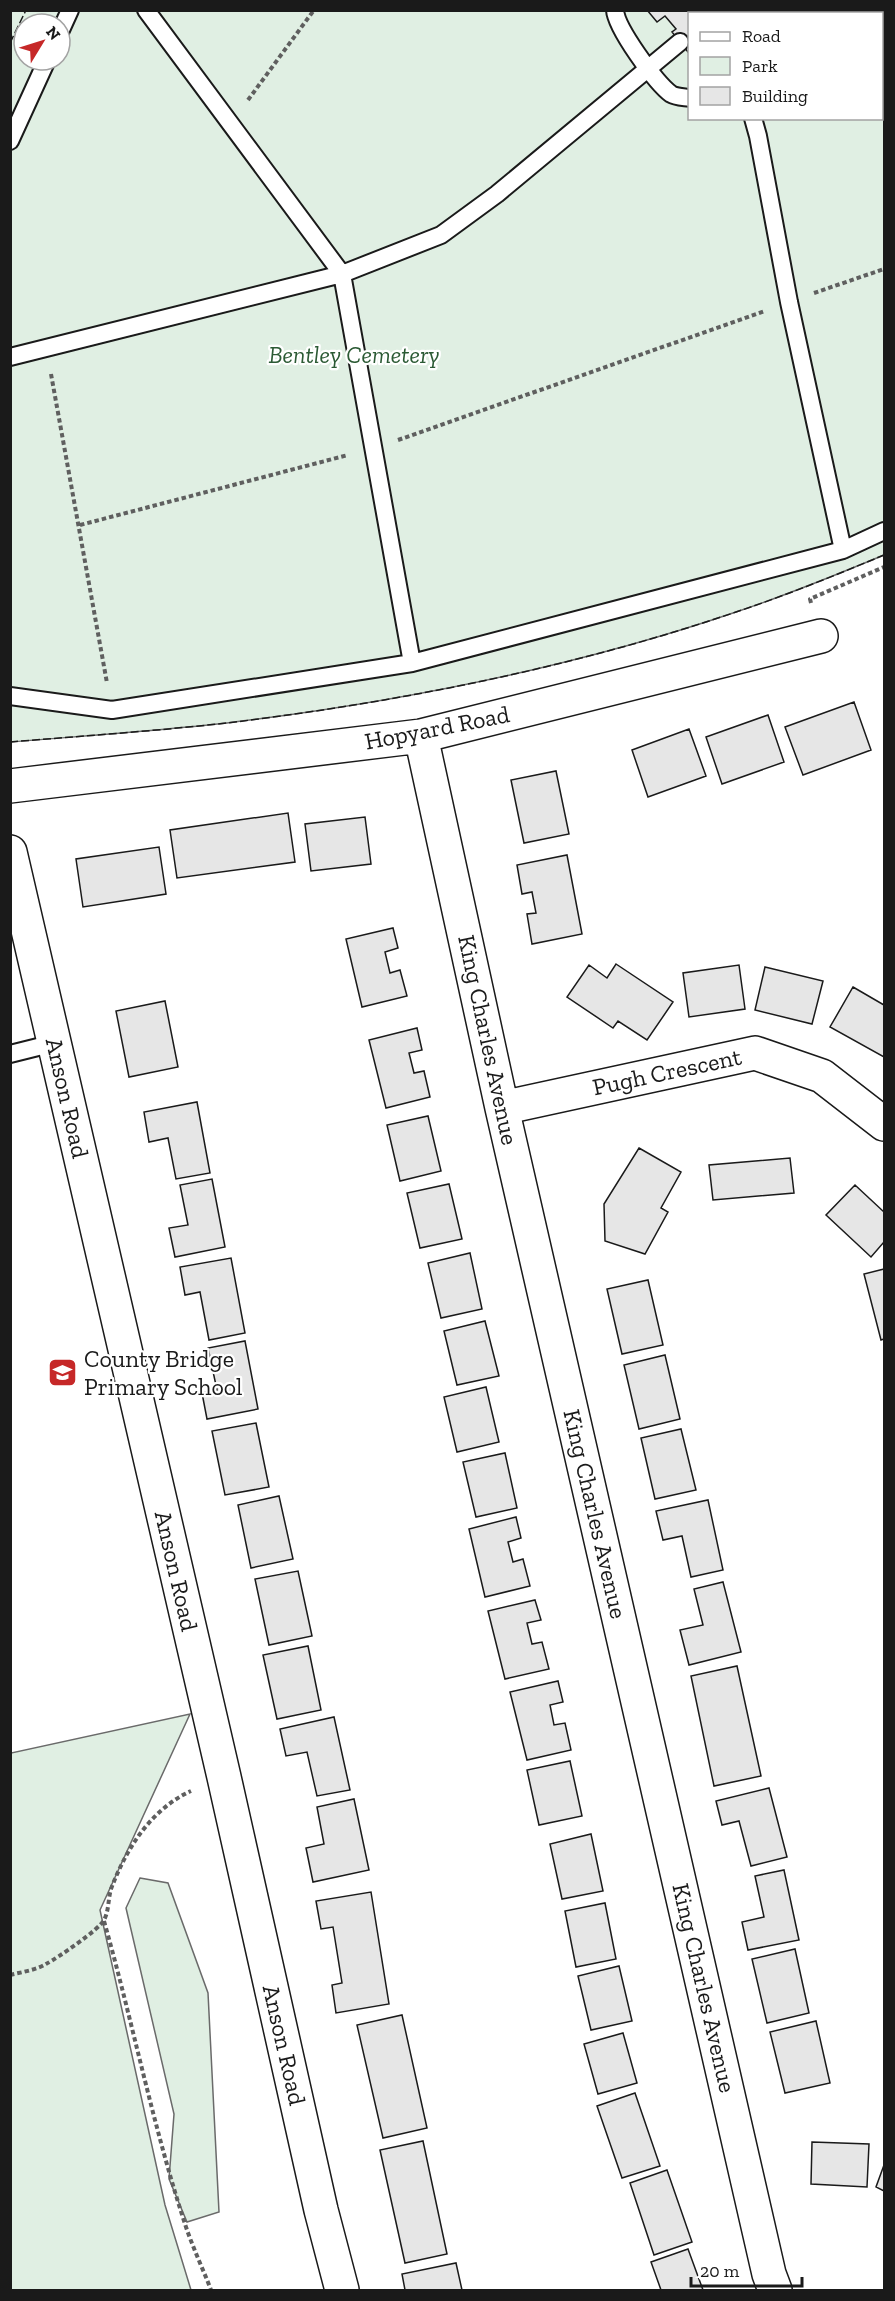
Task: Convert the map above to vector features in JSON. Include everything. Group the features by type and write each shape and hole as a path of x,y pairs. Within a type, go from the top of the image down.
{"street":[{"name":"Hopyard Road","path":"10,786 421,736 821,636"},
{"name":"King Charles Avenue","path":"421,736 502,1108 769,2274 775,2290"},
{"name":"Anson Road","path":"10,852 224,1777 321,2210 342,2290"},
{"name":"Pugh Crescent","path":"502,1108 755,1053 822,1076 885,1124"}],"lane":[{"path":"146,10 342,274 412,663"},
{"path":"615,10 621,30 648,69 672,94 688,98"},
{"path":"10,357 342,274 441,235 469,217 680,42"},
{"path":"10,141 42,72"},
{"path":"754,120 789,302 843,550"},
{"path":"10,696 112,710 412,663 843,550 885,531"},
{"path":"10,1054 54,1043"}],"path":[{"path":"231,123 314,10"},
{"path":"80,525 372,449 885,269"},
{"path":"46,348 112,710"},
{"path":"821,636 810,599 885,567"},
{"path":"212,2290 186,2229 158,2135 129,2010 104,1921 111,1889 126,1856 142,1829 160,1811 182,1795 224,1777"},
{"path":"10,1975 44,1965 86,1937 104,1921"}],"green space":[{"name":"Bentley Cemetery","path":"10,11 884,11 884,555 774,599 611,650 485,681 356,705 227,723 11,742"},
{"path":"190,1714 100,1910 165,2205 191,2290 11,2290 11,1753"},
{"path":"140,1878 168,1883 208,1993 219,2212 187,2222 169,2179 174,2114 126,1908"}],"building":[{"path":"647,10 693,10 694,12 688,12 688,52 672,32 676,29 665,16 657,22"},
{"path":"854,702 871,750 803,775 785,727"},
{"path":"768,715 784,762 722,784 706,737"},
{"path":"689,729 706,776 648,797 632,750"},
{"path":"556,771 569,834 524,843 511,780"},
{"path":"288,813 295,862 177,878 170,830"},
{"path":"365,817 371,864 311,871 305,824"},
{"path":"159,847 166,894 83,907 76,859"},
{"path":"567,855 582,934 532,944 527,914 536,913 532,892 522,894 517,865"},
{"path":"393,928 398,948 385,952 390,973 400,970 407,996 362,1007 346,939"},
{"path":"616,964 673,1002 647,1040 618,1021 613,1028 567,997 589,965 607,978"},
{"path":"739,965 745,1009 689,1017 683,973"},
{"path":"765,967 823,981 812,1024 755,1010"},
{"path":"853,987 884,1005 884,1057 830,1027"},
{"path":"165,1001 178,1067 129,1077 116,1011"},
{"path":"417,1028 422,1050 409,1053 414,1073 424,1071 430,1097 386,1108 369,1040"},
{"path":"197,1102 210,1173 176,1179 168,1138 149,1142 144,1112"},
{"path":"428,1116 441,1171 400,1181 387,1125"},
{"path":"639,1148 681,1172 661,1208 668,1212 645,1254 605,1241 604,1204"},
{"path":"790,1158 794,1193 713,1200 709,1165"},
{"path":"212,1179 225,1247 175,1257 169,1228 188,1225 180,1185"},
{"path":"449,1184 462,1239 420,1248 407,1193"},
{"path":"855,1185 884,1212 884,1242 871,1257 826,1215"},
{"path":"470,1253 482,1309 441,1318 428,1263"},
{"path":"231,1258 245,1333 209,1340 200,1292 185,1295 180,1267"},
{"path":"884,1269 884,1339 881,1340 864,1274"},
{"path":"648,1280 663,1345 622,1354 607,1289"},
{"path":"485,1321 499,1376 457,1385 444,1331"},
{"path":"245,1341 258,1409 207,1419 202,1393 217,1390 208,1348"},
{"path":"665,1355 680,1419 639,1429 624,1365"},
{"path":"486,1387 499,1442 457,1452 444,1397"},
{"path":"256,1423 269,1487 225,1495 212,1431"},
{"path":"681,1429 696,1490 655,1499 641,1438"},
{"path":"505,1453 517,1508 476,1517 463,1462"},
{"path":"279,1496 293,1559 251,1568 238,1505"},
{"path":"708,1500 723,1570 691,1577 682,1536 663,1540 656,1511"},
{"path":"516,1517 521,1538 508,1542 513,1562 523,1559 530,1586 485,1597 469,1529"},
{"path":"298,1571 312,1636 269,1645 255,1579"},
{"path":"723,1582 741,1652 689,1665 680,1630 703,1625 694,1589"},
{"path":"535,1600 541,1620 527,1623 532,1644 542,1642 549,1669 505,1679 488,1611"},
{"path":"308,1646 321,1710 277,1719 263,1655"},
{"path":"737,1666 761,1776 714,1786 691,1676"},
{"path":"558,1681 563,1702 550,1705 554,1725 565,1723 571,1750 527,1760 510,1692"},
{"path":"334,1717 350,1790 317,1796 307,1752 286,1756 280,1729"},
{"path":"570,1761 582,1816 539,1825 527,1770"},
{"path":"769,1788 787,1857 751,1866 739,1821 722,1825 716,1801"},
{"path":"354,1799 369,1870 313,1882 306,1848 324,1844 317,1807"},
{"path":"591,1834 603,1891 562,1899 550,1844"},
{"path":"784,1870 799,1940 748,1950 742,1922 764,1917 755,1876"},
{"path":"371,1892 389,2004 336,2013 332,1985 342,1983 333,1927 321,1929 316,1901"},
{"path":"605,1903 616,1959 576,1967 565,1911"},
{"path":"795,1949 809,2013 767,2023 752,1959"},
{"path":"619,1966 632,2021 591,2030 578,1976"},
{"path":"402,2015 427,2128 383,2138 357,2025"},
{"path":"816,2021 830,2083 785,2093 770,2032"},
{"path":"623,2033 637,2083 598,2094 584,2044"},
{"path":"635,2093 660,2166 622,2178 597,2106"},
{"path":"423,2141 447,2254 405,2263 380,2150"},
{"path":"812,2142 869,2144 867,2187 811,2184"},
{"path":"884,2165 884,2191 876,2187"},
{"path":"667,2170 692,2242 654,2255 630,2183"},
{"path":"688,2249 703,2290 661,2290 651,2262"},
{"path":"456,2263 462,2290 405,2290 402,2274"}],"fence":[{"path":"10,43 26,10"},
{"path":"10,742 227,723 356,705 484,681 674,632 774,599 884,555"}],"place":[{"name":"County Bridge Primary School","path":"63,1373"}]}
